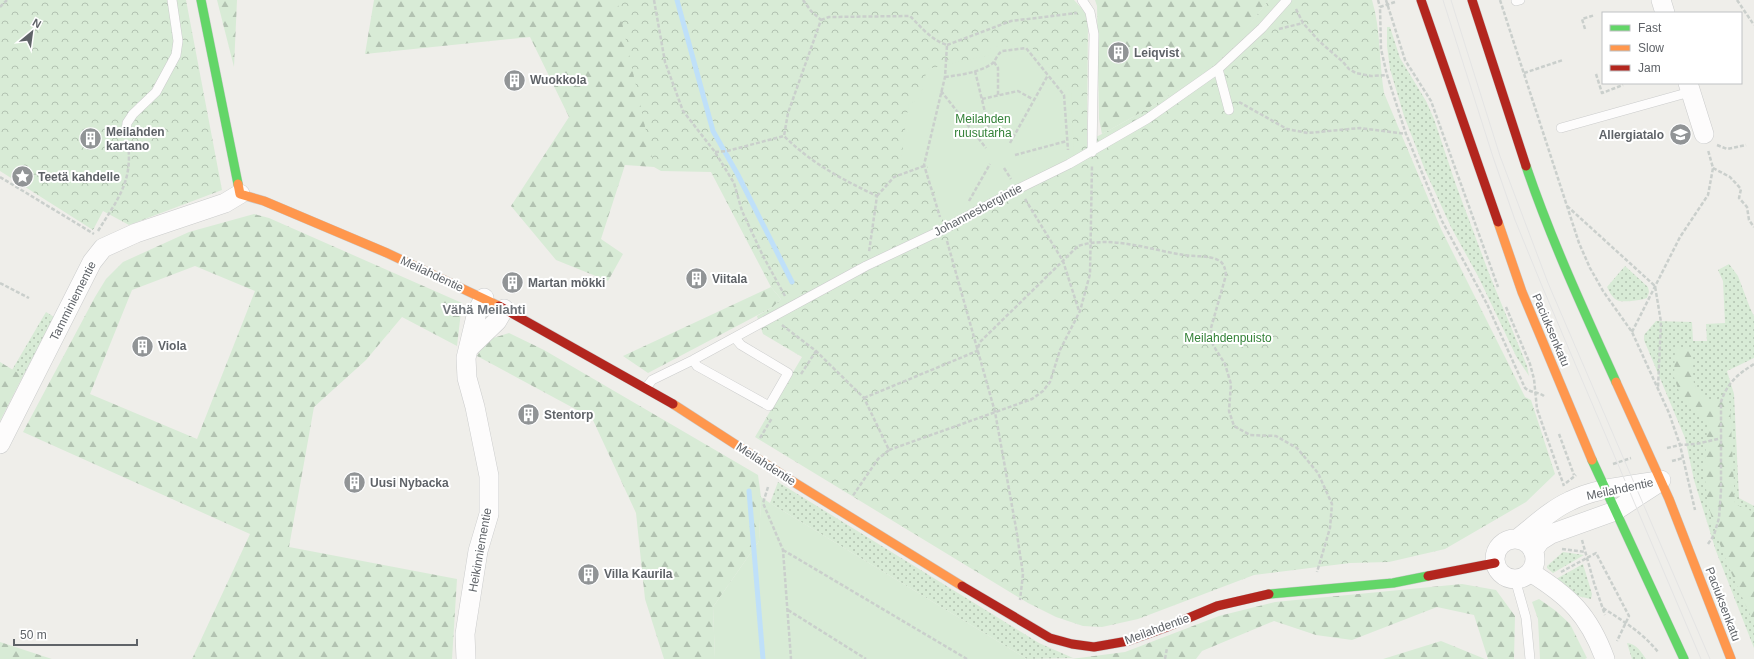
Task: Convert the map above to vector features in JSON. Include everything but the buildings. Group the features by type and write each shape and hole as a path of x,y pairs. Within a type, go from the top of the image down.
{"street":[{"path":"201,0 240,194"},
{"name":"Paciuksenkatu","path":"1421,0 1522,292 1605,490 1684,659"},
{"name":"Paciuksenkatu","path":"1472,0 1541,210 1567,274 1661,480 1731,659"},
{"path":"1661,0 1665,12"},
{"path":"1689,87 1705,138"},
{"name":"Meilahdentie","path":"240,194 264,200 380,250 484,298 646,388 792,481 1019,621 1050,638 1094,647 1128,641 1168,627 1217,606 1270,594 1393,583 1495,563"},
{"name":"Tamminiementie","path":"0,444 92,262 103,248 136,233 225,203 240,194"},
{"name":"Heikinniementie","path":"466,659 465,634 478,551 489,514 489,476 476,407 467,378 466,358 470,347 477,312 484,298"},
{"path":"470,347 497,321 504,309"},
{"name":"Meilahdentie","path":"1517,539 1544,517 1570,501 1605,490 1661,480"},
{"name":"Meilahdentie","path":"1533,551 1540,541 1551,534 1615,511 1661,480"},
{"path":"1522,576 1535,563 1533,551 1524,541 1517,539 1505,541 1496,551 1495,563 1497,570 1508,578 1522,576 1547,583 1566,597 1581,613 1594,631 1607,654"}],"lane":[{"path":"126,133 127,123 133,114 156,92 176,55 178,41 172,0"},
{"path":"1082,0 1090,12 1094,34 1092,152"},
{"name":"Johannesbergintie","path":"646,388 652,380 694,360 866,266 958,221 1092,152 1147,119 1218,69 1291,3"},
{"path":"1218,69 1229,110"},
{"path":"1561,128 1689,87"},
{"path":"694,360 697,366 769,406 788,373 741,345 735,338"},
{"path":"1522,576 1530,659"}],"path":[{"path":"0,7 7,0"},
{"path":"654,0 665,62 683,111 715,152 734,183 742,211 763,256 791,307"},
{"path":"803,0 811,11 821,20"},
{"path":"1378,0 1380,7 1381,49 1387,75 1406,134 1442,221 1487,304 1525,388 1534,394 1542,394 1545,397"},
{"path":"1386,0 1405,60 1431,101 1468,207 1500,292"},
{"path":"1500,0 1579,243 1590,268 1603,291 1632,332 1658,388 1680,445"},
{"path":"1737,0 1754,25"},
{"path":"1380,7 1395,2"},
{"path":"1291,3 1303,23 1319,41 1349,69 1356,73 1371,76 1387,75"},
{"path":"784,136 788,113 821,20 829,17 910,16 933,38 939,42 947,44 1011,20 1090,12"},
{"path":"1585,29 1582,19 1595,15"},
{"path":"1262,28 1267,30 1278,29 1303,23"},
{"path":"947,44 945,77 924,166 944,228 995,412 1023,574 1019,604"},
{"path":"945,77 975,71 990,66 1002,52 1026,48 1064,95 1067,141 1015,155"},
{"path":"1524,72 1563,60"},
{"path":"994,62 998,68 998,96"},
{"path":"975,71 992,141"},
{"path":"1596,74 1602,93 1623,85"},
{"path":"1010,143 1048,75"},
{"path":"941,91 986,148"},
{"path":"982,99 1018,91 1034,100"},
{"path":"1225,94 1287,129 1308,133 1360,128 1406,134"},
{"path":"0,177 96,235 123,188 129,173 129,153 126,133"},
{"path":"715,152 727,151 784,136"},
{"path":"784,136 800,151 821,166 857,187 877,196"},
{"path":"1632,332 1680,237 1708,195 1714,168 1705,138"},
{"path":"1705,138 1727,148 1746,146"},
{"path":"850,499 878,459 889,450 1032,399 1050,382 1060,350 1080,311 1090,274 1092,242 1092,152"},
{"path":"958,221 990,164"},
{"path":"866,266 877,196 894,177 924,166"},
{"path":"1004,168 1063,261 1080,311"},
{"path":"1714,168 1730,177 1741,189 1739,198 1747,207 1749,220 1754,227"},
{"path":"1567,206 1655,286 1661,322 1658,388"},
{"path":"864,398 977,351 980,342 1078,246 1092,242 1141,246 1185,255 1216,259 1222,262 1225,266 1226,275 1211,328 1213,345 1225,364 1231,384 1229,411 1234,426 1250,435 1276,436 1298,448 1318,473 1332,504 1330,528 1315,576 1319,590"},
{"path":"0,283 29,298"},
{"path":"1506,307 1530,364 1534,380 1534,394 1537,409 1564,484 1574,475 1649,453 1680,445 1696,444 1722,438"},
{"path":"771,318 793,332 816,350 864,398 889,450"},
{"path":"1705,548 1714,535 1719,518 1722,402 1724,392 1739,373 1754,364"},
{"path":"1559,433 1574,475"},
{"path":"768,485 763,503 783,550 791,659"},
{"path":"1562,548 1585,552 1602,608 1625,622 1649,641 1662,657"},
{"path":"783,550 967,659"},
{"path":"1547,583 1555,576 1596,553 1629,616 1607,654"},
{"path":"787,610 866,659"},
{"path":"1165,659 1168,644"}],"green space":[{"path":"0,0 186,0 222,190 129,225 103,211 93,230 0,171"},
{"path":"217,0 237,0 234,67"},
{"path":"374,0 757,0 654,167 625,165 601,239 623,254 608,281 556,260 511,206 569,117 530,37 365,54"},
{"name":"Meilahdenpuisto","path":"617,0 1074,0 1088,15 1087,142 1142,112 1177,90 1210,65 1231,45 1269,0 1372,0 1377,23 1384,93 1441,229 1525,397 1531,400 1555,474 1526,502 1445,549 1389,562 1350,563 1254,575 1138,619 1102,627 1083,626 1056,617 1028,603 755,437 802,357 763,334 757,316 773,307 781,299 771,287 711,172 661,171 654,167"},
{"path":"1095,0 1269,0 1243,33 1212,64 1167,97 1102,134 1099,119 1097,6"},
{"path":"1387,27 1390,27 1400,58 1426,101 1434,119 1456,185 1490,276 1527,366 1529,376 1516,356 1479,278 1451,227 1425,170 1404,116 1390,69 1387,46"},
{"name":"Meilahden ruusutarha","path":"1027,42 1071,93 1074,156 944,223 927,166 901,162 909,104 920,98 927,69 990,55 991,47"},
{"path":"254,214 269,218 462,303 457,346 402,317 366,360 314,407 289,547 457,579 452,659 192,659 250,534 23,432 106,279 123,262 189,232","holes":["195,266 255,291 197,439 90,394 132,290"]},
{"path":"1729,264 1738,276 1754,316 1754,358 1727,371 1734,394 1739,498 1754,506 1754,648 1716,551 1694,480 1685,438 1644,340 1644,335 1656,321 1692,322 1693,341 1707,341 1706,324 1725,323 1723,281 1718,270"},
{"path":"1625,266 1648,287 1649,292 1647,298 1641,300 1619,301 1614,298 1607,287"},
{"path":"771,287 781,299 773,307 648,373 623,356"},
{"path":"46,312 54,317 23,376 12,370"},
{"path":"509,333 544,350 758,475 761,497 759,541 713,607 715,659 664,659 645,599 636,513 592,418 477,356 487,340"},
{"path":"1675,349 1691,349 1694,385 1709,402 1727,396 1730,406 1735,504 1754,512 1754,620 1752,619 1729,568 1716,532 1707,496 1705,477 1707,425 1682,400 1674,377"},
{"path":"0,362 23,376 0,421"},
{"path":"778,482 1039,643 1073,658 1027,659 770,503"},
{"path":"761,497 1027,659 715,659 713,607 759,541"},
{"path":"1563,552 1584,555 1553,573 1547,568 1547,566"},
{"path":"1583,564 1592,594 1591,599 1577,596 1556,579"},
{"path":"1462,584 1496,590 1515,616 1514,659 1488,659 1474,615 1437,607 1352,640 1316,635 1274,621 1202,651 1196,659 1071,659 1125,652 1219,616 1275,602"},
{"path":"1539,599 1556,611 1570,624 1587,658 1540,659 1538,619 1532,602"},
{"path":"1441,641 1485,659 1383,659"},
{"path":"0,642 52,659 0,659"},
{"path":"1627,643 1636,647 1646,659 1632,659"}],"waterway":[{"path":"677,0 713,131 738,175 792,282"},
{"path":"749,491 763,659"}],"tram line":[{"path":"1443,0 1493,157 1515,220 1701,659"},
{"path":"1451,0 1500,156 1548,283 1710,659"}],"traffic: fast":[{"path":"201,0 238,184"},
{"path":"1526,166 1557,248 1616,382"},
{"path":"1592,460 1684,659"},
{"path":"1269,594 1393,583 1428,576"}],"traffic: slow":[{"path":"238,184 240,194 264,201 387,253 499,306"},
{"path":"1498,222 1522,292 1592,460"},
{"path":"1616,382 1669,499 1731,659"},
{"path":"673,404 792,481 962,586"}],"traffic: jam":[{"path":"1421,0 1498,222"},
{"path":"1472,0 1526,166"},
{"path":"499,306 673,404"},
{"path":"1428,576 1495,563"},
{"path":"962,586 1050,638 1072,644 1094,647 1128,641 1167,627 1217,606 1269,594"}],"place":[{"name":"Leiqvist","path":"1118,53"},
{"name":"Wuokkola","path":"514,80"},
{"name":"Allergiatalo","path":"1680,135"},
{"name":"Meilahden kartano","path":"91,139"},
{"name":"Teetä kahdelle","path":"23,177"},
{"name":"Viitala","path":"697,279"},
{"name":"Martan mökki","path":"513,283"},
{"name":"Viola","path":"143,346"},
{"name":"Stentorp","path":"528,415"},
{"name":"Uusi Nybacka","path":"355,483"},
{"name":"Villa Kaurila","path":"588,574"}],"district":[{"name":"Vähä Meilahti","path":"484,309"}]}
